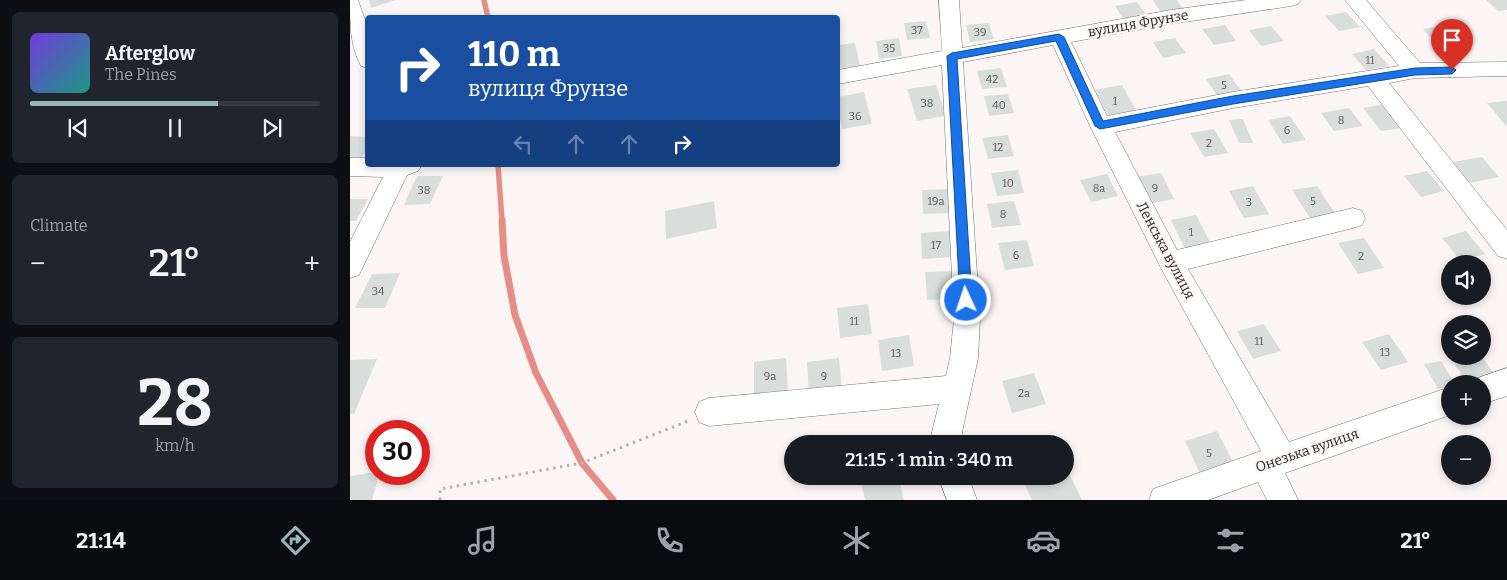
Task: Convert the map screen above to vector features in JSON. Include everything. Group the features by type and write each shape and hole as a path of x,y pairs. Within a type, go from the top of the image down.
{"street":[{"path":"947,435 964,358 967,319 949,0"},
{"name":"вулиця Фрунзе","path":"840,77 1171,17 1291,0"},
{"path":"1355,0 1415,72"},
{"path":"350,3 365,51"},
{"name":"Ленська вулиця","path":"1059,37 1100,126 1274,462 1283,500"},
{"path":"1100,126 1233,100 1415,72 1507,69"},
{"path":"1374,79 1507,248"},
{"path":"350,167 365,167"},
{"path":"350,267 402,167"},
{"path":"1172,262 1353,218"},
{"path":"1491,387 1507,382"},
{"path":"710,412 957,388"},
{"name":"Онезька вулиця","path":"1164,500 1441,404"},
{"path":"957,485 962,500"}],"path":[{"path":"440,500 440,489 582,463 710,412"}],"building":[{"path":"369,0 396,0 371,8"},
{"path":"1153,0 1177,0 1184,10 1162,14"},
{"path":"1486,0 1507,0 1507,10 1498,11"},
{"path":"1137,2 1147,16 1124,20 1115,6"},
{"path":"1346,12 1360,27 1339,31 1325,16"},
{"path":"926,21 930,38 907,40 904,23"},
{"path":"989,23 994,39 970,42 966,25"},
{"path":"1448,24 1473,50 1447,55 1423,29"},
{"path":"1225,25 1236,41 1214,45 1202,29"},
{"path":"1271,26 1284,41 1261,46 1249,30"},
{"path":"899,38 902,56 879,59 876,41"},
{"path":"1175,38 1186,53 1163,58 1153,42"},
{"path":"855,43 860,66 840,69 840,45"},
{"path":"1374,49 1389,66 1366,70 1352,54"},
{"path":"1001,68 1007,87 982,89 977,71"},
{"path":"1229,74 1242,92 1218,97 1206,79"},
{"path":"936,85 946,116 917,121 907,89"},
{"path":"1122,85 1137,112 1109,117 1095,90"},
{"path":"864,92 872,124 842,129 840,97"},
{"path":"1008,94 1014,113 989,116 984,96"},
{"path":"1507,101 1507,127 1487,103"},
{"path":"1385,104 1403,128 1381,131 1363,108"},
{"path":"1349,108 1363,126 1334,131 1321,113"},
{"path":"1290,116 1306,140 1283,144 1268,120"},
{"path":"1243,119 1253,143 1239,143 1229,120"},
{"path":"1214,129 1228,153 1204,157 1190,133"},
{"path":"1008,135 1014,156 988,159 982,138"},
{"path":"350,136 365,137 365,153 361,158 350,157"},
{"path":"1482,157 1499,177 1469,183 1453,162"},
{"path":"1018,170 1024,193 997,196 991,173"},
{"path":"1427,171 1444,191 1421,197 1404,176"},
{"path":"1161,173 1174,199 1149,204 1136,177"},
{"path":"1107,174 1118,196 1091,202 1080,180"},
{"path":"417,176 443,176 430,204 404,205"},
{"path":"1253,186 1269,214 1244,218 1229,191"},
{"path":"1317,186 1335,213 1310,218 1292,190"},
{"path":"949,189 951,213 923,214 922,190"},
{"path":"350,199 368,199 356,221 350,221"},
{"path":"714,201 717,228 666,239 665,211"},
{"path":"1014,201 1021,225 992,228 987,204"},
{"path":"1196,215 1211,244 1185,249 1171,220"},
{"path":"950,231 952,257 922,259 921,233"},
{"path":"1466,231 1485,254 1456,255 1442,238"},
{"path":"1364,238 1384,268 1358,274 1338,243"},
{"path":"1027,240 1034,266 1005,270 998,243"},
{"path":"955,271 957,299 927,300 925,272"},
{"path":"400,273 385,308 355,308 372,274"},
{"path":"868,304 872,334 840,338 837,308"},
{"path":"1264,324 1281,351 1253,359 1237,331"},
{"path":"1389,334 1408,362 1381,370 1362,342"},
{"path":"909,335 914,366 882,371 878,340"},
{"path":"786,358 788,390 754,395 754,362"},
{"path":"839,358 842,390 809,395 807,362"},
{"path":"377,359 354,414 350,414 350,360"},
{"path":"1441,361 1441,365 1443,365 1450,375 1441,375 1441,388 1438,389 1424,364"},
{"path":"1455,365 1488,365 1493,372 1483,375 1462,375"},
{"path":"1034,373 1046,404 1012,413 1002,381"},
{"path":"1217,431 1235,466 1201,476 1185,441"},
{"path":"365,474 365,485 376,485 372,500 350,500 350,476"},
{"path":"1074,484 1082,500 1032,500 1025,485"},
{"path":"861,485 900,485 904,500 865,500"}],"waterway":[{"path":"484,0 487,15"},
{"path":"498,167 502,221"},
{"path":"502,220 504,256 515,315 536,373 582,463 613,500"}],"route":[{"path":"966,300 952,56 1059,37 1100,126 1233,100 1415,72 1452,70"}]}
